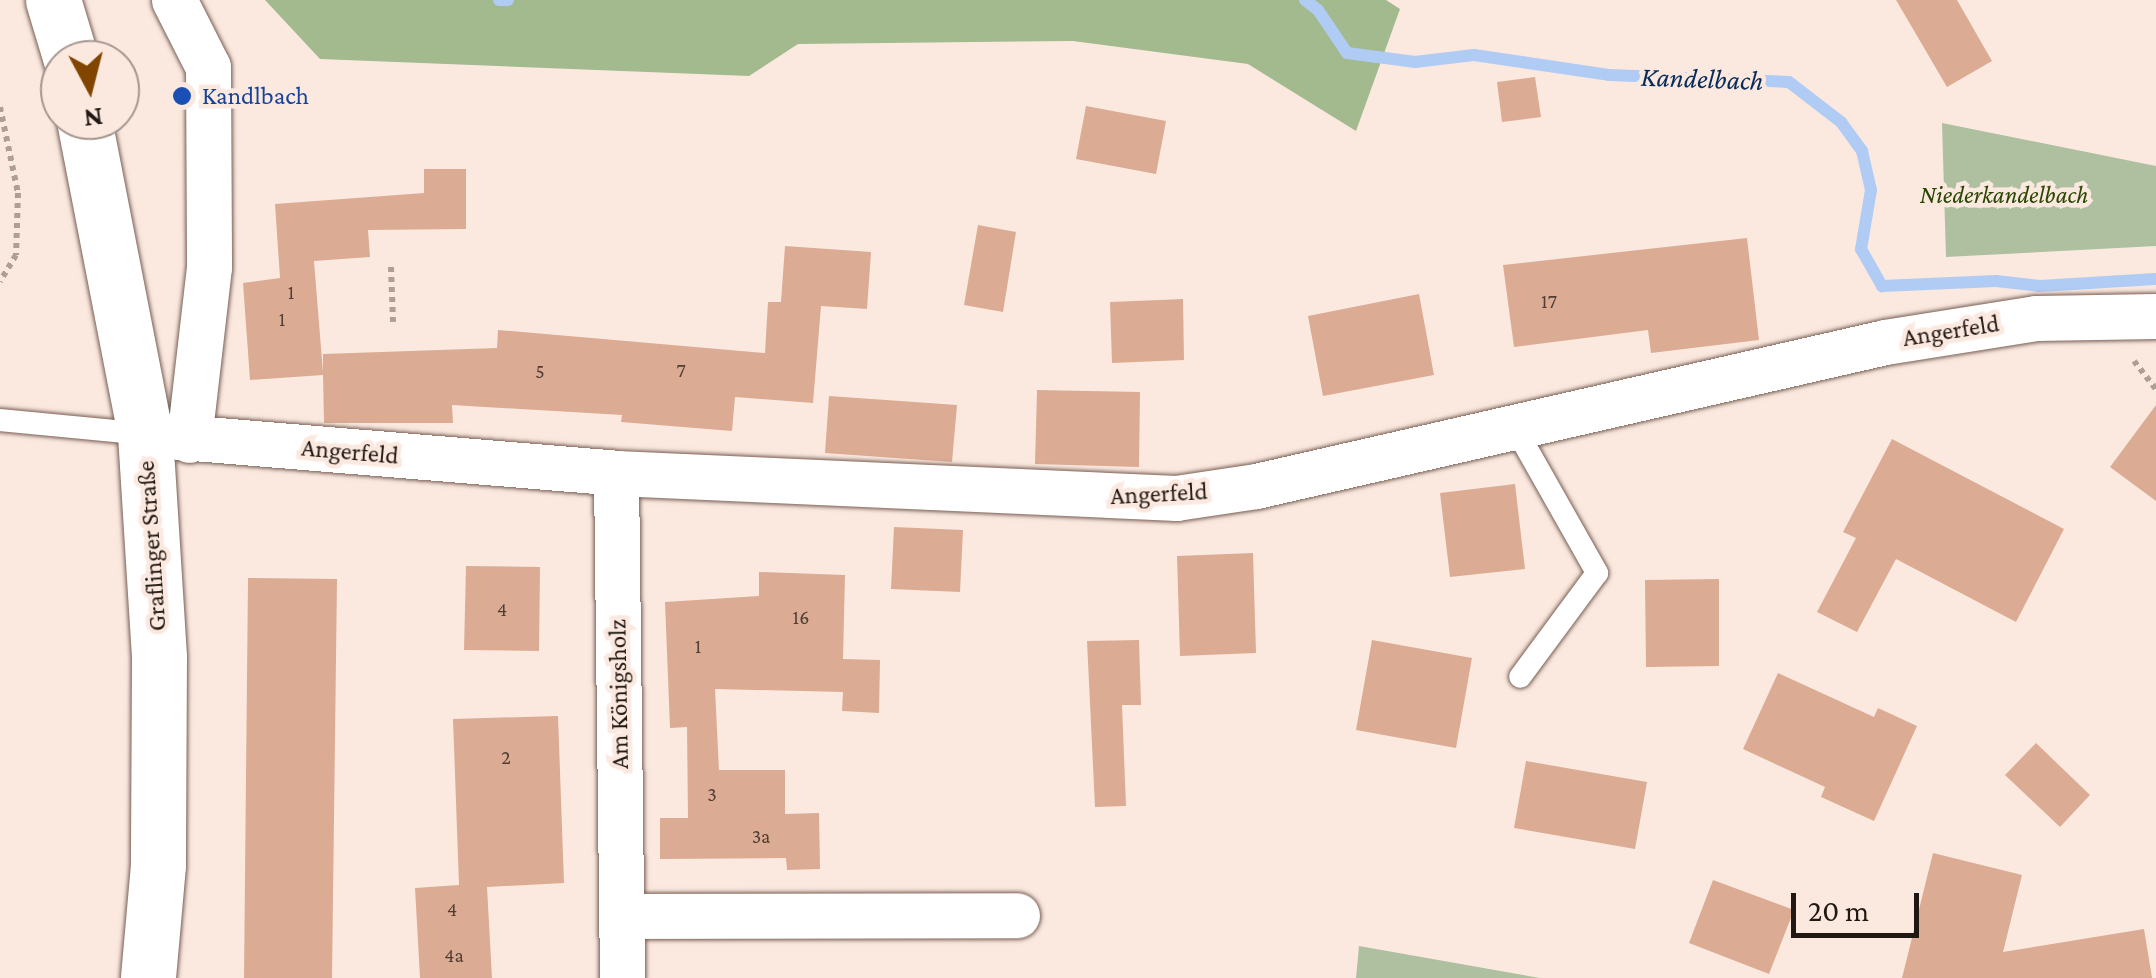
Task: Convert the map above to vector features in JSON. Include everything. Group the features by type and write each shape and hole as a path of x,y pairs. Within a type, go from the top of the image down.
{"main road":[{"path":"53,0 64,40"},
{"name":"Graflinger Straße","path":"89,140 167,437 159,658 158,864 148,978"}],"street":[{"path":"167,437 209,267 208,67 174,0"},
{"name":"Angerfeld","path":"167,437 616,473 1176,498 1256,486 1884,342 2036,318 2156,316"},
{"name":"Am Königsholz","path":"616,473 622,978"},
{"path":"622,916 1017,915"}],"lane":[{"path":"0,420 167,437"},
{"path":"1514,426 1597,572 1520,677"}],"path":[{"path":"0,107 18,193 16,255 0,282"},
{"path":"391,267 393,322"}],"green space":[{"path":"265,0 1386,0 1400,9 1356,131 1248,64 1073,41 798,44 749,76 320,59"},
{"name":"Niederkandelbach","path":"1942,123 2156,166 2156,246 1946,257"},
{"path":"1359,946 1540,978 1356,978"}],"building":[{"path":"1896,0 1957,0 1992,61 1947,87"},
{"path":"1535,77 1541,117 1502,122 1497,82"},
{"path":"1086,106 1166,121 1156,174 1076,159"},
{"path":"424,169 466,169 466,229 368,230 370,257 314,261 323,373 323,354 497,348 498,330 765,353 768,302 781,302 785,246 871,252 867,309 821,306 813,403 735,397 732,431 621,422 622,415 452,405 453,423 324,423 323,375 250,380 243,283 280,278 275,204 424,193"},
{"path":"978,225 1016,232 1003,312 964,305"},
{"path":"1747,238 1759,340 1651,353 1648,330 1514,347 1503,265"},
{"path":"1419,294 1434,375 1323,396 1308,316"},
{"path":"1183,299 1184,360 1112,363 1110,302"},
{"path":"1037,390 1140,392 1139,467 1035,464"},
{"path":"829,396 957,405 952,462 825,453"},
{"path":"2156,405 2156,501 2110,467"},
{"path":"1892,439 2064,529 2016,622 1896,559 1857,632 1817,612 1856,538 1843,532"},
{"path":"1515,484 1525,569 1450,577 1440,493"},
{"path":"894,527 963,530 960,592 891,589"},
{"path":"1253,553 1256,653 1180,656 1177,556"},
{"path":"466,566 540,567 539,651 464,650"},
{"path":"759,572 845,575 843,659 880,660 879,713 842,711 843,692 715,689 719,770 785,770 785,814 819,813 820,869 787,870 786,858 660,859 660,818 688,818 687,727 670,728 665,602 759,596"},
{"path":"248,578 337,579 332,978 244,978"},
{"path":"1719,579 1719,666 1646,667 1645,580"},
{"path":"1139,640 1141,705 1122,705 1126,806 1095,807 1087,641"},
{"path":"1372,640 1472,658 1456,748 1356,730"},
{"path":"1778,673 1874,717 1878,708 1917,726 1874,821 1821,797 1825,787 1743,749"},
{"path":"558,716 564,883 487,887 492,978 420,978 415,888 459,885 453,719"},
{"path":"2036,743 2090,795 2060,827 2005,775"},
{"path":"1526,761 1647,782 1635,849 1514,828"},
{"path":"1933,853 2022,875 2003,952 2144,929 2152,978 1902,978"},
{"path":"1713,880 1794,910 1769,974 1689,943"}],"waterway":[{"name":"Kandelbach","path":"499,0 508,0"},
{"name":"Kandelbach","path":"1305,0 1318,10 1347,53 1415,62 1474,55 1609,75 1789,82 1841,122 1862,151 1871,190 1861,249 1882,286 1996,281 2040,286 2155,279"}],"place":[{"name":"Kandlbach","path":"182,96"}]}
